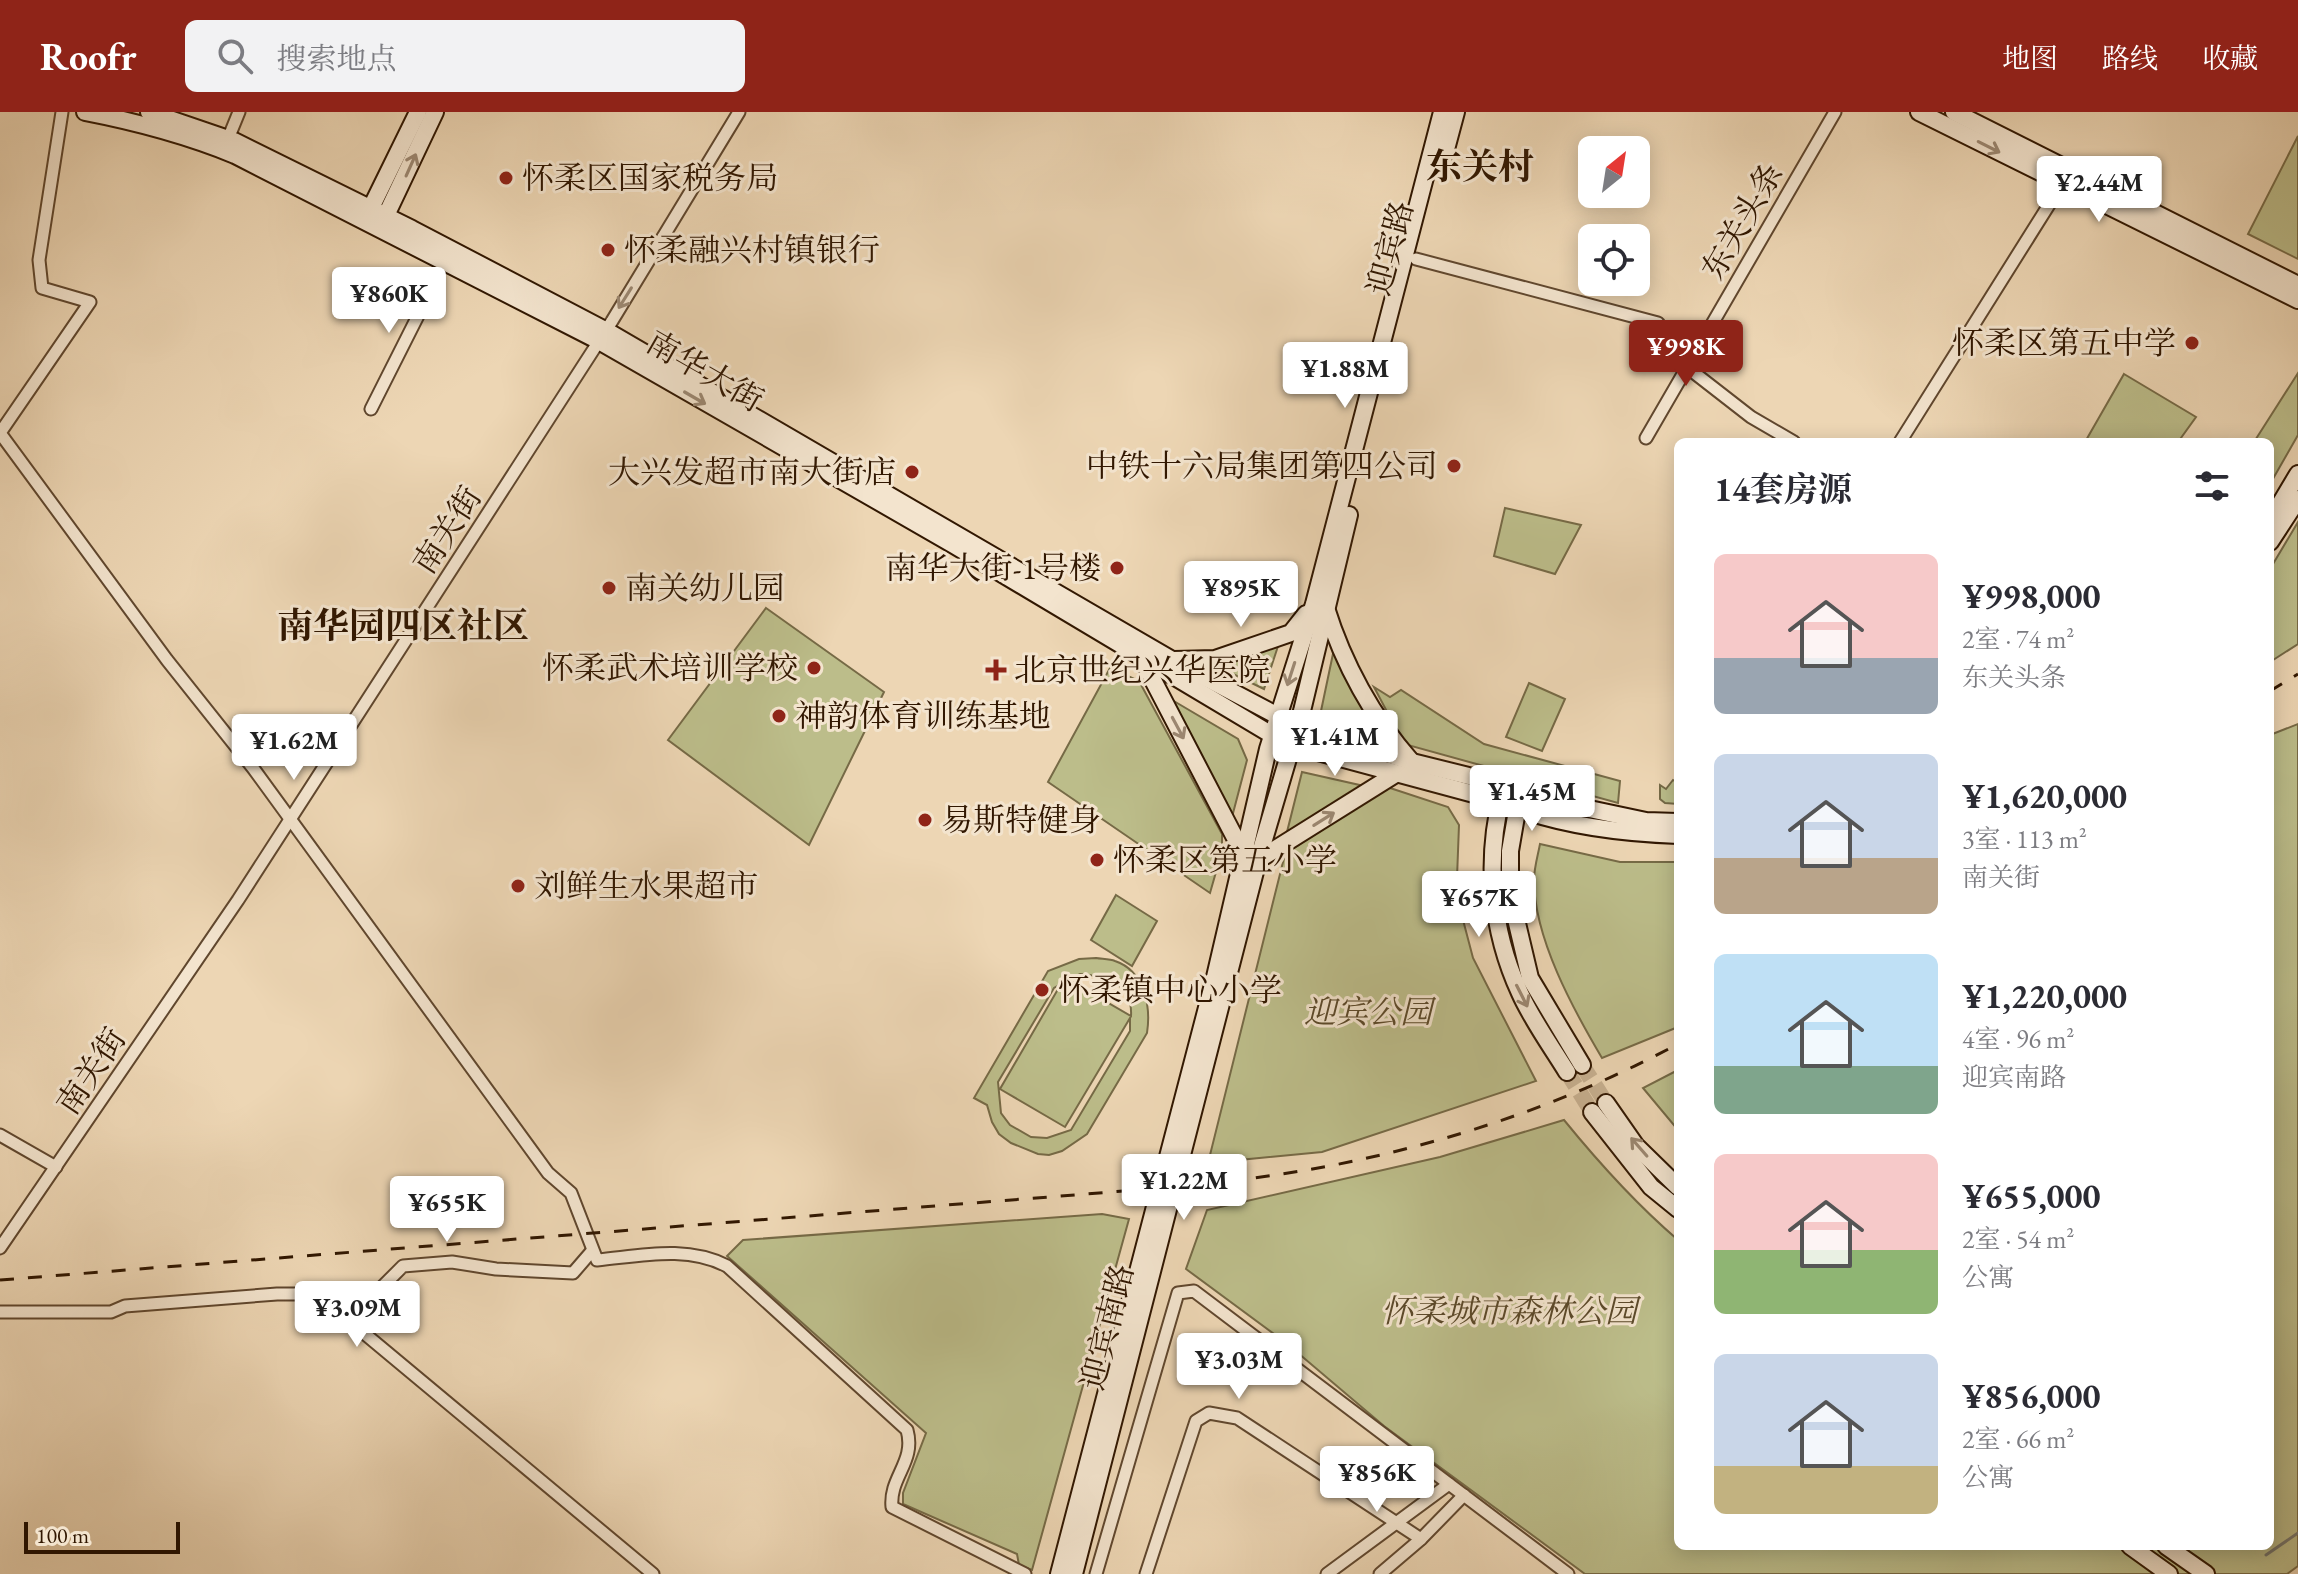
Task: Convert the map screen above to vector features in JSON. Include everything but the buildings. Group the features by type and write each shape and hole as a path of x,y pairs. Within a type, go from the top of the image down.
{"main road":[{"name":"南华大街","path":"85,112 139,122 198,140 375,219"},
{"name":"南华大街","path":"149,112 228,139 602,336 1172,660 1278,716 1509,792"},
{"path":"375,219 418,112"},
{"path":"375,219 435,112"},
{"name":"迎宾路","path":"1297,724 1320,605 1442,112"},
{"name":"迎宾路","path":"1272,735 1320,605 1456,112"},
{"path":"1919,112 2298,300"},
{"path":"1954,112 2298,285"},
{"name":"南华大街","path":"602,336 1272,735 1394,775 1509,792"},
{"path":"2274,514 2298,474"},
{"path":"2274,536 2298,499"},
{"path":"1172,660 1215,659 1291,633 1320,605 1384,730 1412,762"},
{"path":"1142,659 1251,858 1394,775"},
{"name":"迎宾南路","path":"1059,1574 1219,962 1297,724"},
{"name":"迎宾南路","path":"1074,1574 1251,858 1272,735"},
{"path":"1509,792 1517,808 1510,875 1516,919 1530,978 1575,1068 1521,995 1500,945 1491,892 1509,792"},
{"path":"1509,792 1646,821 1674,822"},
{"path":"1517,808 1576,823 1674,835"},
{"path":"1674,1183 1599,1107 1651,1187 1674,1206"},
{"path":"2136,1550 2169,1574"},
{"path":"2172,1550 2206,1574"}],"street":[{"path":"62,112 39,260 42,288 90,302 0,433 167,660 253,768 548,1173 571,1193 597,1260 669,1253 707,1256 727,1266 907,1430 911,1443 904,1467 890,1494 892,1507 1025,1574"},
{"path":"228,139 239,112"},
{"name":"南关街","path":"0,1248 290,819 602,336 739,112"},
{"name":"东关头条","path":"1646,438 1835,112"},
{"path":"1903,438 2062,184"},
{"path":"1416,259 1658,323 1688,368 1751,417 1787,438"},
{"path":"371,409 438,276"},
{"path":"0,1135 56,1167"},
{"path":"0,1312 111,1312 125,1306 277,1294 378,1291 403,1266 452,1262 496,1269 573,1273 592,1251"},
{"path":"1096,1574 1178,1293 1194,1291 1568,1574"},
{"path":"317,1294 653,1574"},
{"path":"1146,1574 1196,1421 1209,1413 1237,1418 1421,1539"},
{"path":"1327,1574 1449,1484"},
{"path":"1380,1574 1421,1539 1464,1495"}],"green space":[{"path":"2298,136 2298,259 2248,234"},
{"path":"2298,373 2298,435 2274,477 2274,438 2257,438"},
{"path":"2124,374 2196,417 2181,438 2087,438"},
{"path":"1505,508 1581,525 1555,574 1494,556"},
{"path":"2298,522 2298,644 2274,659 2274,562"},
{"name":"神韵体育训练基地","path":"766,608 884,692 809,845 668,740"},
{"path":"1280,640 1264,689 1210,663"},
{"path":"1334,649 1380,737 1321,711"},
{"path":"1110,668 1139,681 1222,834 1222,851 1210,893 1048,782"},
{"path":"1529,683 1565,699 1542,751 1506,737"},
{"path":"1374,687 1390,697 1401,690 1484,744 1620,781 1618,803 1404,744"},
{"path":"1167,697 1238,739 1247,760 1232,817"},
{"name":"怀柔城市森林公园","path":"2298,724 2298,1566 2287,1574 1585,1574 1384,1426 1285,1342 1186,1269 1207,1210 1440,1157 1564,1120 1618,1183 1674,1236 1674,1550 2274,1550 2274,733"},
{"path":"1302,772 1364,786 1287,832"},
{"path":"1674,781 1674,804 1660,799 1660,785 1666,789"},
{"name":"迎宾公园","path":"1387,787 1448,807 1459,825 1457,878 1462,916 1473,958 1536,1081 1322,1152 1208,1163 1285,854"},
{"path":"1540,844 1620,862 1674,862 1674,1029 1602,1058 1579,1018 1548,949 1536,902 1535,866"},
{"path":"1116,895 1157,921 1132,966 1091,940"},
{"path":"1079,959 1113,960 1133,973 1147,1001 1147,1033 1087,1134 1062,1151 1038,1154 1011,1143 999,1134 987,1105 974,1098 1048,971","holes":["1080,974 1108,980 1123,989 1128,996 1131,1016 1069,980","1061,984 1000,1089 1065,1127 1130,1018 1130,1031 1071,1130 1047,1138 1031,1137 1010,1125 1001,1113 998,1082 1054,988"]},
{"path":"1674,1072 1674,1125 1643,1088"},
{"path":"1102,1214 1129,1219 1032,1570 1019,1565 1017,1554 903,1504 903,1493 926,1433 727,1256 743,1240"}],"waterway":[{"path":"2274,1550 2298,1533"},
{"path":"2266,1555 2273,1550"}],"tunnel":[{"path":"1582,1065 1606,1103"},
{"path":"1567,1072 1592,1112"}],"railway":[{"path":"2274,689 2298,674"},
{"path":"0,1280 1200,1185 1262,1177 1363,1159 1484,1126 1564,1097 1674,1046"}],"place":[{"name":"怀柔区国家税务局","path":"506,178"},
{"name":"怀柔融兴村镇银行","path":"608,250"},
{"name":"怀柔区第五中学","path":"2192,343"},
{"name":"中铁十六局集团第四公司","path":"1454,466"},
{"name":"大兴发超市南大街店","path":"912,472"},
{"name":"南华大街-1号楼","path":"1117,568"},
{"name":"南关幼儿园","path":"609,588"},
{"name":"怀柔武术培训学校","path":"814,668"},
{"name":"北京世纪兴华医院","path":"996,670"},
{"name":"神韵体育训练基地","path":"779,716"},
{"name":"易斯特健身","path":"925,820"},
{"name":"怀柔区第五小学","path":"1097,860"},
{"name":"刘鲜生水果超市","path":"518,886"},
{"name":"怀柔镇中心小学","path":"1042,990"}],"district":[{"name":"东关村","path":"1480,166"},
{"name":"南华园四区社区","path":"403,625"}]}
